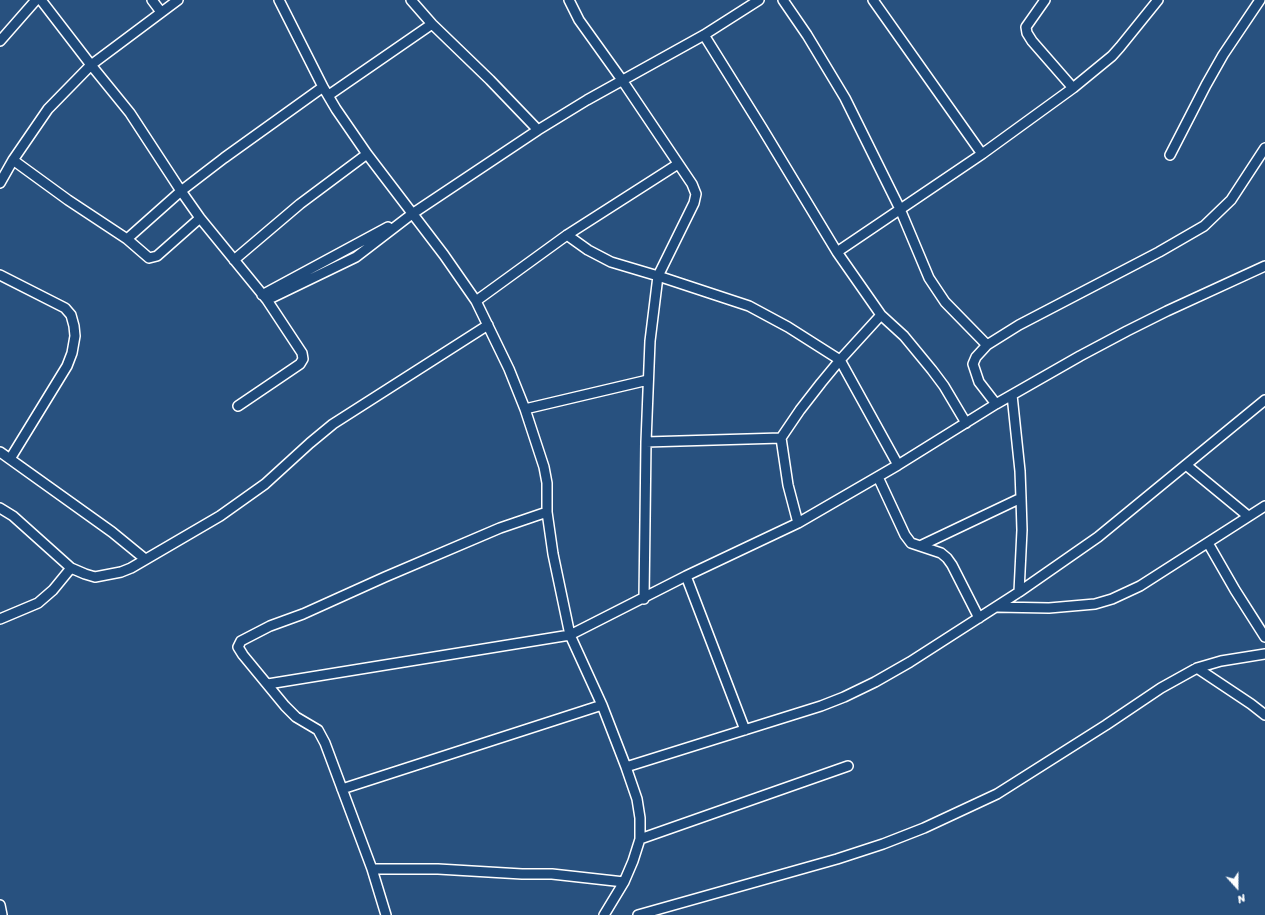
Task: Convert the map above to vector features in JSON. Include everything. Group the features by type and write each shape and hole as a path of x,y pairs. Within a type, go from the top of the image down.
{"street":[{"path":"0,41 36,0"},
{"path":"42,0 91,65 130,113 200,218 264,298 302,353 303,359 300,364 238,406"},
{"path":"152,0 161,12"},
{"path":"0,183 13,160 48,110 91,65 178,0"},
{"path":"279,0 323,87 367,154 444,255 476,301 509,369 525,409 544,467 547,484 547,512 553,554 570,635 602,705 626,767 637,799 640,818 640,839 634,862 604,915"},
{"path":"411,0 432,24 490,80 538,130"},
{"path":"569,0 579,20 622,80 692,184 696,194 694,203 658,276 650,341 648,380 644,599"},
{"path":"783,0 808,36 845,98 900,209 929,278 945,302 987,345"},
{"path":"874,0 982,154"},
{"path":"1045,0 1026,27 1027,33 1032,41 1073,88"},
{"path":"837,252 982,154 1073,88 1112,56 1158,0"},
{"path":"1170,155 1209,79 1223,55 1260,0"},
{"path":"264,298 356,257 412,214 538,130 622,80 704,35 754,1"},
{"path":"329,96 432,24"},
{"path":"704,35 837,252 881,315 904,336 923,358 944,386 966,423"},
{"path":"127,239 181,191 224,158 323,87"},
{"path":"996,404 979,382 973,364 976,357 987,345 1019,326 1159,252 1204,226 1231,200 1265,148"},
{"path":"234,260 300,204 367,154"},
{"path":"13,160 68,200 127,239 148,258 153,258 200,218"},
{"path":"476,301 566,235 678,164"},
{"path":"566,235 588,250 611,262 736,301 761,312 788,327 840,360 898,465"},
{"path":"268,684 570,635 644,599 686,576 798,523 898,465 996,404 1127,331 1265,266"},
{"path":"0,275 66,308 74,326 75,336 72,353 67,366 10,459"},
{"path":"798,523 788,485 781,438 800,410 840,360 881,315"},
{"path":"0,508 14,516 71,568 90,576 106,576 121,572 131,568 220,516 265,484 310,442 333,424 488,325"},
{"path":"525,409 648,380"},
{"path":"1012,395 1017,437 1021,498 1022,530 1019,592"},
{"path":"626,767 821,706 860,690 910,662 997,607 1098,537 1265,400"},
{"path":"646,442 781,438"},
{"path":"0,452 93,518 145,559"},
{"path":"1186,465 1248,516"},
{"path":"878,477 905,535 911,543 941,553 947,558 979,618"},
{"path":"920,546 1021,498"},
{"path":"997,607 1049,608 1095,604 1112,600 1140,586 1265,506"},
{"path":"386,915 372,868 325,743 318,730 296,717 285,706 238,647 241,641 270,626 303,614 500,528 547,512"},
{"path":"1208,543 1235,590 1265,637"},
{"path":"0,619 38,604 53,590 71,568"},
{"path":"686,576 745,730"},
{"path":"638,915 837,859 883,844 924,828 997,794 1106,725 1161,688 1196,668 1221,661 1265,654"},
{"path":"1196,668 1251,704 1265,715"},
{"path":"342,789 602,705"},
{"path":"640,839 848,766"},
{"path":"372,868 552,874 624,882"},
{"path":"0,905 2,915"}]}
